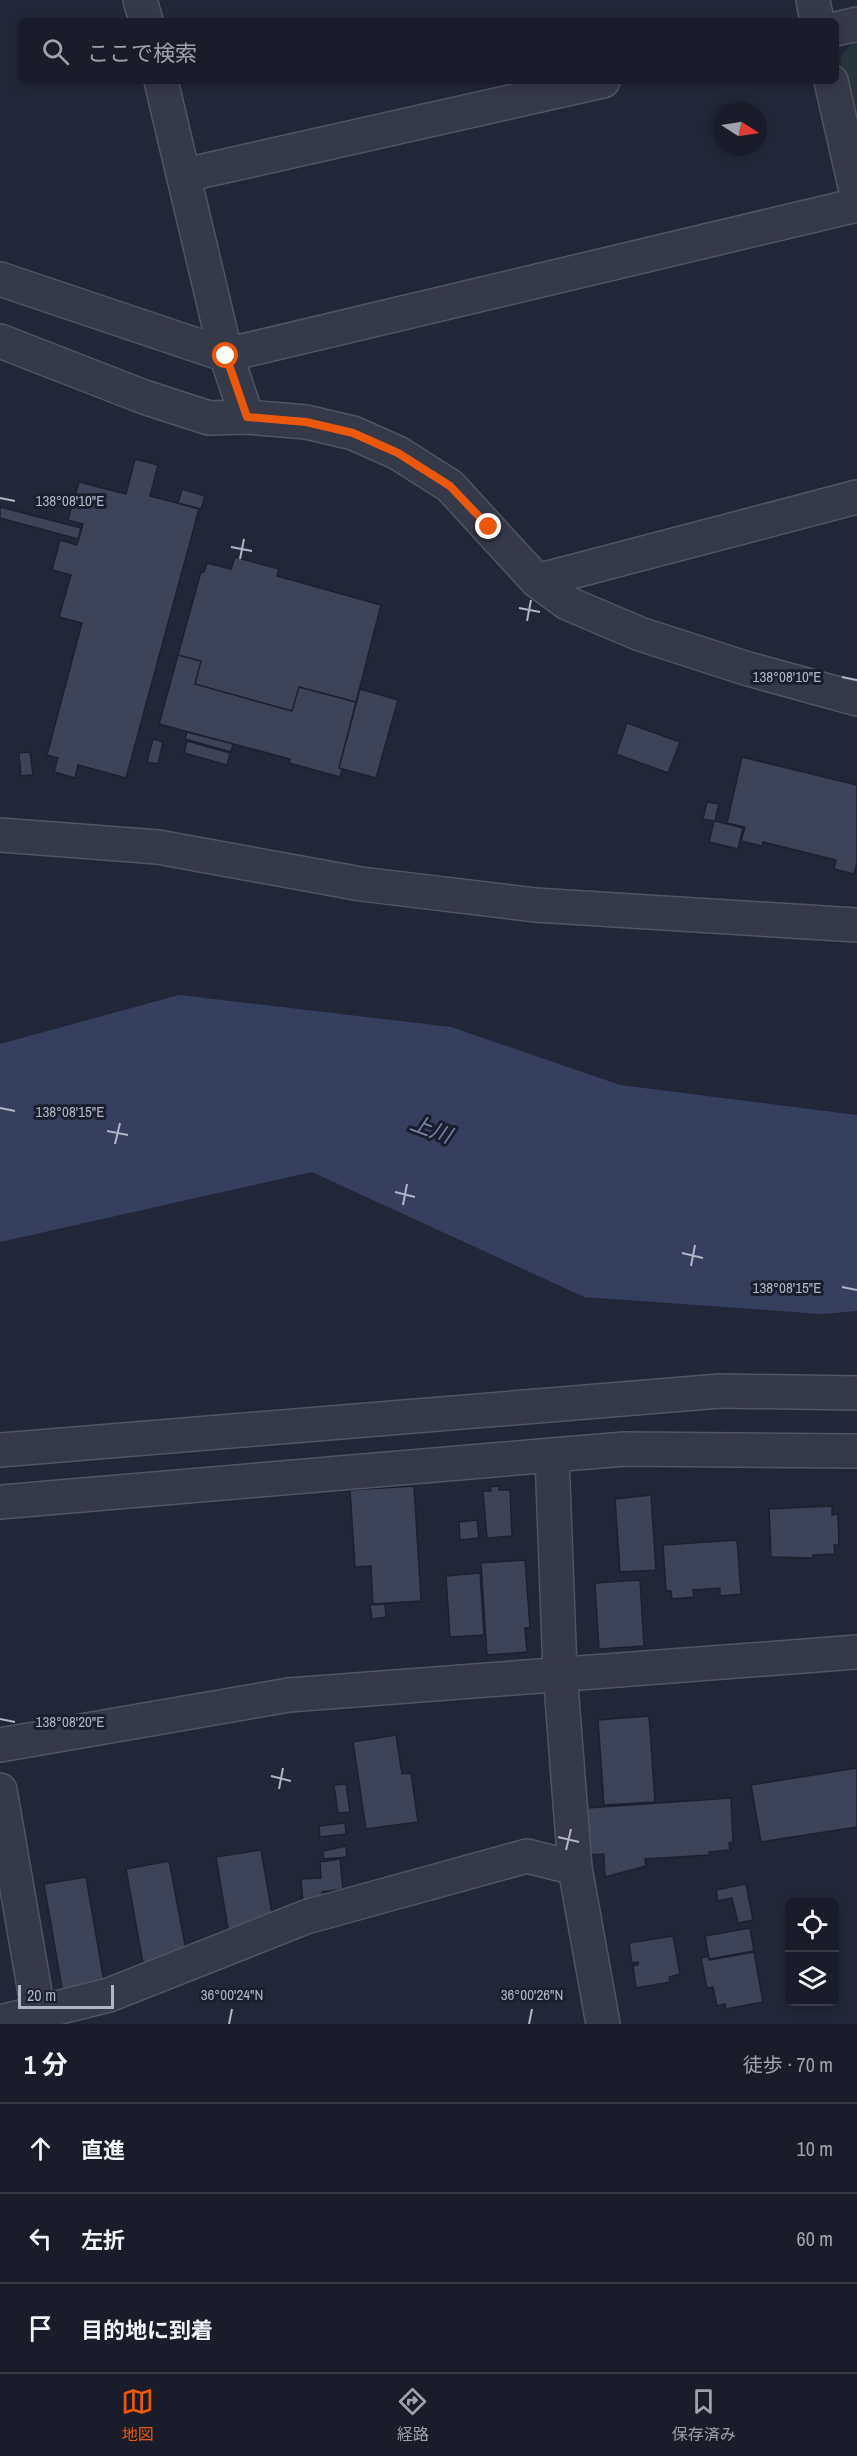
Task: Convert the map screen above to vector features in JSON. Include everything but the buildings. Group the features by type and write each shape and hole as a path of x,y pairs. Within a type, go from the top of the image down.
{"street":[{"path":"140,0 145,18"},
{"path":"813,0 816,18"},
{"path":"839,28 857,24"},
{"path":"162,84 226,356 247,417"},
{"path":"185,175 590,84"},
{"path":"832,84 857,195"},
{"path":"0,279 226,356 857,205"},
{"path":"0,341 144,397 208,418 247,417 306,422 344,431 398,453 450,486 537,581 567,603 640,634 745,668 857,699"},
{"path":"537,581 857,497"},
{"path":"0,835 158,847 361,884 535,905 857,925"},
{"path":"0,1450 720,1391 857,1393"},
{"path":"0,1502 626,1449 857,1451"},
{"path":"552,1455 560,1672 575,1868 603,2024"},
{"path":"0,1745 289,1695 560,1672 857,1652"},
{"path":"0,1790 38,2010"},
{"path":"0,2022 38,2010 109,1995 306,1917 527,1856 575,1868"}],"shaded area":[{"path":"857,42 857,132 840,58 852,43"}],"water":[{"name":"上川","path":"179,995 451,1027 620,1085 857,1115 857,1311 822,1314 584,1297 312,1172 0,1242 0,1044"}],"route":[{"path":"226,356 247,417 306,422 353,433 398,453 450,486 489,527"}]}
